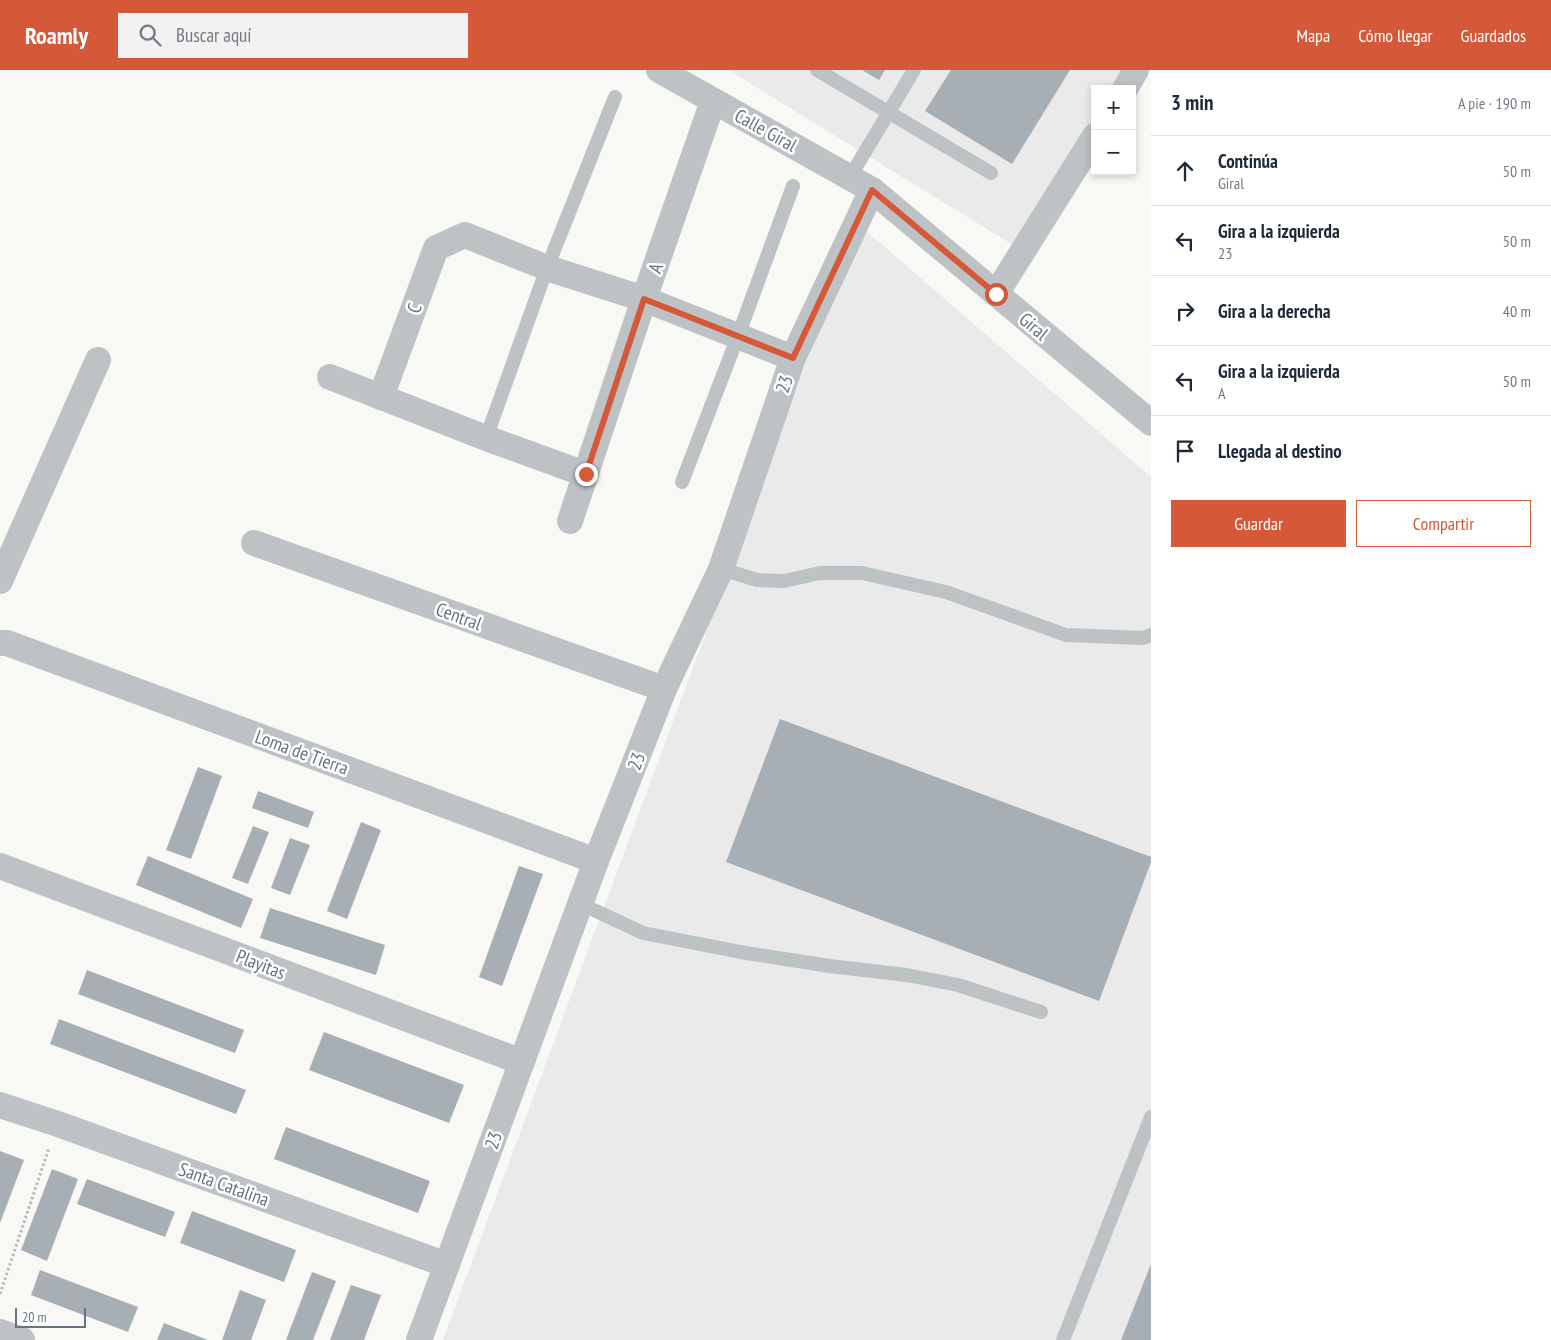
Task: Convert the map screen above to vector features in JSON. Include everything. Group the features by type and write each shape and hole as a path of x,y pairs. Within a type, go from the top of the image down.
{"street":[{"name":"Calle Giral","path":"659,70 872,190"},
{"path":"1127,85 1136,70"},
{"name":"A","path":"570,521 644,299 713,101"},
{"path":"996,294 1091,142"},
{"name":"Giral","path":"872,190 1151,423"},
{"name":"23","path":"419,1340 596,861 664,689 721,568 793,358 872,190"},
{"name":"C","path":"381,397 436,248 465,234 547,268"},
{"path":"547,268 644,299 793,358"},
{"path":"0,581 98,360"},
{"path":"330,377 486,438 586,474"},
{"name":"Central","path":"254,543 664,689"},
{"name":"Loma de Tierra","path":"4,643 596,861"},
{"name":"Playitas","path":"1,870 522,1062"},
{"name":"Santa Catalina","path":"0,1105 58,1124 447,1264"},
{"path":"0,1332 22,1340"}],"lane":[{"path":"817,70 990,173"},
{"path":"850,176 914,70"},
{"path":"486,438 547,268 615,97"},
{"path":"682,482 793,186"},
{"path":"721,568 757,580 784,581 820,573 862,572 946,592 1066,635 1143,638 1151,635"},
{"path":"580,904 643,933 746,953 830,966 907,974 958,985 1041,1012"},
{"path":"1063,1340 1151,1117"}],"path":[{"path":"0,1294 58,1124"}],"shaded area":[{"path":"728,70 1123,70 1114,85 1091,85 1091,125 1018,248"},
{"path":"858,224 1151,477 1151,1340 443,1340"}],"building":[{"path":"862,70 885,70 879,80"},
{"path":"951,70 1070,70 1012,164 925,111"},
{"path":"780,719 1151,857 1151,862 1099,1001 726,862"},
{"path":"198,767 222,776 191,859 166,850"},
{"path":"258,791 314,812 308,828 252,808"},
{"path":"361,822 381,830 347,919 327,911"},
{"path":"253,826 269,832 248,884 232,878"},
{"path":"290,838 310,845 290,895 271,888"},
{"path":"148,856 253,899 241,928 136,885"},
{"path":"519,866 543,874 502,986 479,977"},
{"path":"270,908 385,945 376,975 260,938"},
{"path":"87,970 244,1030 235,1053 78,994"},
{"path":"59,1019 246,1090 236,1114 50,1044"},
{"path":"324,1032 464,1085 449,1123 309,1070"},
{"path":"286,1127 430,1181 418,1213 274,1159"},
{"path":"0,1151 24,1160 0,1223"},
{"path":"52,1169 78,1179 47,1261 21,1250"},
{"path":"87,1179 175,1212 165,1237 77,1204"},
{"path":"192,1211 296,1250 284,1282 180,1243"},
{"path":"1151,1264 1151,1340 1121,1340"},
{"path":"40,1270 138,1307 128,1332 31,1295"},
{"path":"312,1272 336,1281 313,1340 286,1340"},
{"path":"351,1285 381,1295 364,1340 330,1340"},
{"path":"240,1290 266,1300 251,1340 222,1340"},
{"path":"164,1323 208,1340 157,1340"}],"route":[{"path":"586,474 644,299 793,358 872,190 996,294"}]}
